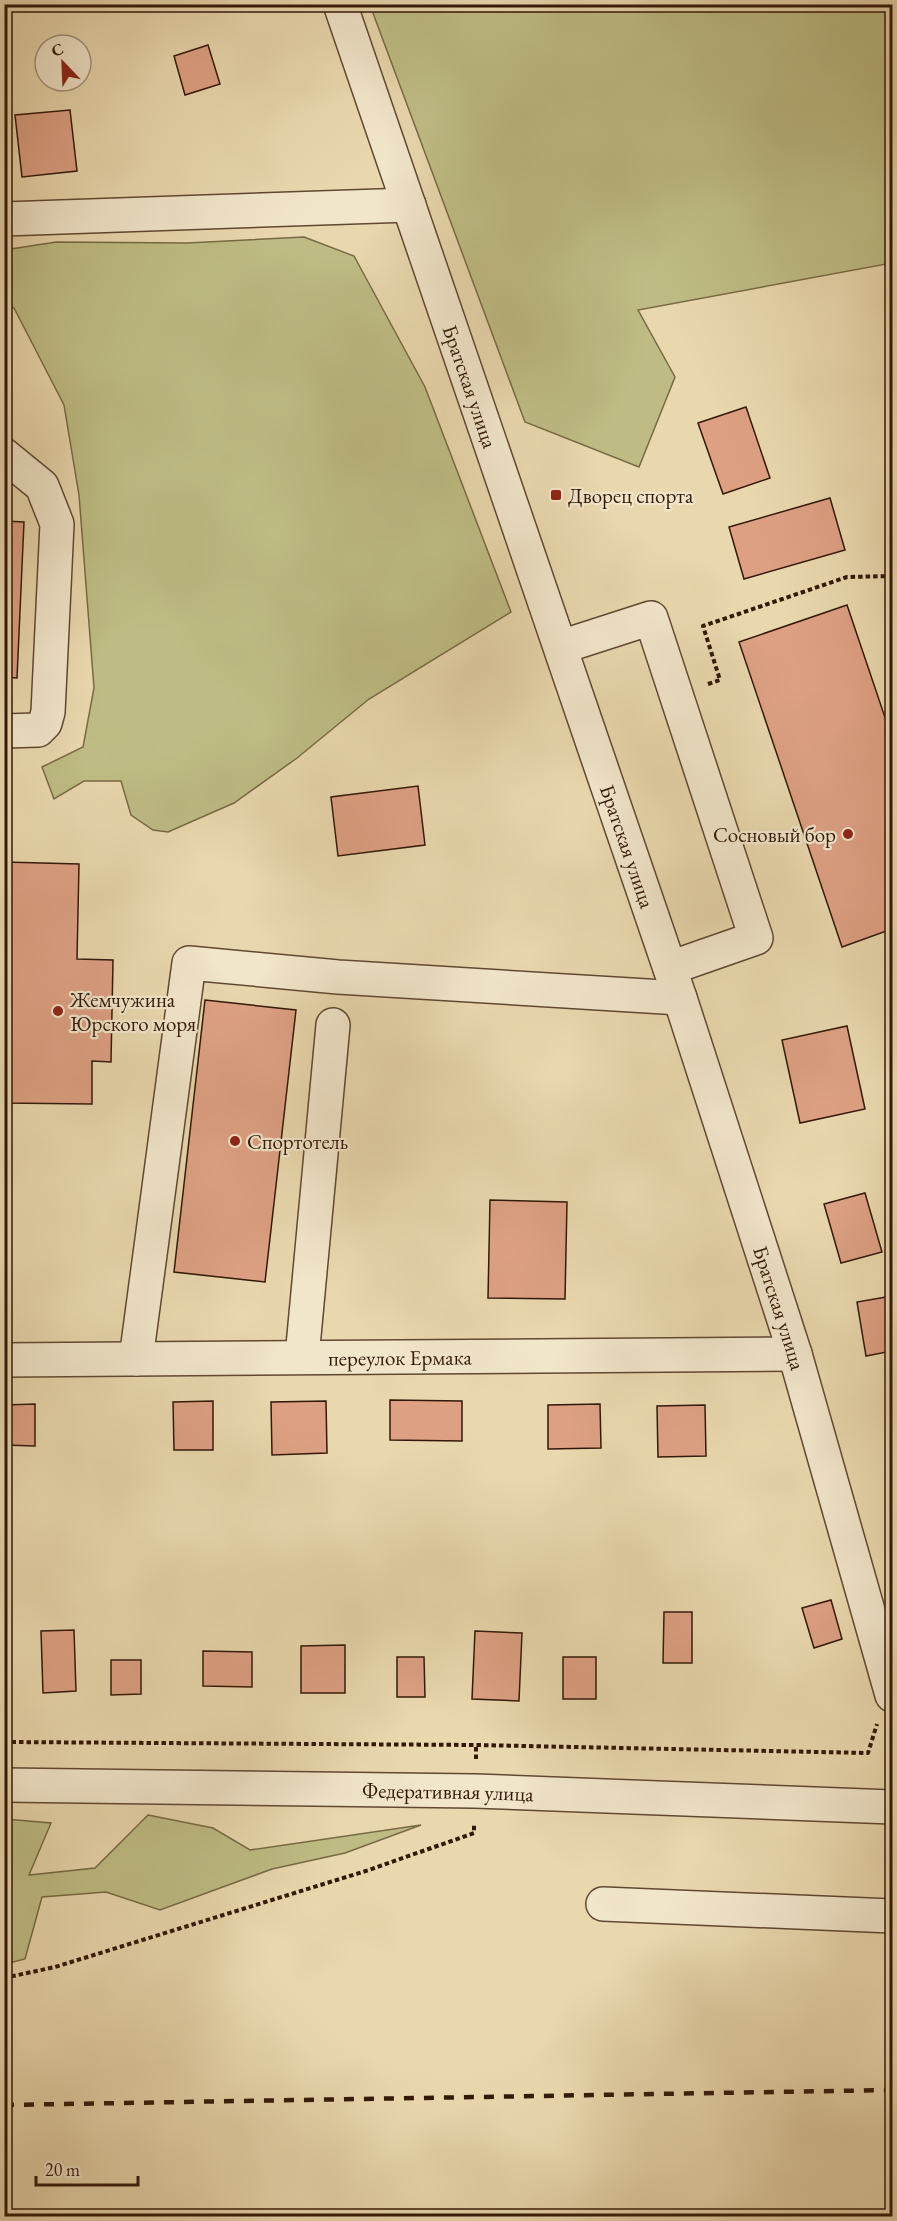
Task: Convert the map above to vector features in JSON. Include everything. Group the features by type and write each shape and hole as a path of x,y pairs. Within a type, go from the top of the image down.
{"street":[{"name":"Братская улица","path":"340,4 675,983 795,1354 886,1705"},
{"path":"4,219 409,205"},
{"path":"4,455 42,486 57,524 48,712 45,723 38,730 4,731"},
{"path":"4,484 42,486"},
{"path":"136,1359 189,963 381,980 675,983 756,938 651,618 561,647"},
{"path":"302,1357 333,1025"},
{"name":"переулок Ермака","path":"4,1360 795,1354"},
{"name":"Федеративная улица","path":"4,1785 475,1791 892,1808"},
{"path":"603,1904 892,1916"}],"path":[{"path":"675,694 720,680 703,626 847,578 892,576"},
{"path":"4,1742 476,1745 868,1753 886,1705"},
{"path":"4,1978 55,1967 220,1918 474,1833 476,1745"}],"shaded area":[{"path":"370,5 892,5 892,263 638,310 675,377 639,467 525,422"},
{"path":"304,237 354,256 425,387 511,612 369,699 297,758 234,803 168,832 153,830 131,815 121,781 84,781 54,799 42,767 83,747 94,688 79,495 64,405 14,308 5,304 5,250 56,242 187,243"},
{"path":"148,1815 213,1828 250,1850 421,1825 345,1853 272,1869 160,1910 106,1892 42,1897 25,1959 5,1964 5,1819 51,1823 29,1875 95,1868"}],"building":[{"path":"208,45 220,84 185,95 174,56"},
{"path":"70,110 77,171 22,177 15,115"},
{"path":"746,407 770,478 723,494 698,423"},
{"path":"830,498 845,550 744,579 729,527"},
{"path":"4,521 24,522 17,678 4,677"},
{"name":"Сосновый бор","path":"847,605 892,738 892,929 842,947 739,642"},
{"path":"418,786 425,845 338,856 331,797"},
{"name":"Жемчужина Юрского моря","path":"4,862 79,864 77,959 113,960 111,1062 92,1061 92,1104 4,1103"},
{"name":"Спортотель","path":"205,1000 296,1010 265,1282 174,1272"},
{"path":"847,1026 865,1109 800,1123 782,1040"},
{"path":"865,1193 882,1252 841,1263 824,1204"},
{"path":"490,1200 567,1202 565,1299 488,1298"},
{"path":"892,1296 892,1351 866,1356 857,1302"},
{"path":"390,1400 462,1401 462,1441 390,1440"},
{"path":"213,1401 213,1450 174,1450 173,1402"},
{"path":"326,1401 327,1453 272,1455 271,1402"},
{"path":"35,1404 35,1446 4,1445 4,1405"},
{"path":"600,1404 601,1448 548,1449 548,1405"},
{"path":"705,1405 706,1456 658,1457 657,1406"},
{"path":"892,1411 892,1437 888,1412"},
{"path":"831,1600 842,1639 814,1648 802,1608"},
{"path":"664,1612 692,1612 692,1663 663,1663"},
{"path":"74,1630 76,1691 43,1693 41,1631"},
{"path":"475,1631 522,1633 519,1701 472,1699"},
{"path":"345,1645 345,1693 301,1693 301,1646"},
{"path":"203,1651 252,1652 252,1687 203,1686"},
{"path":"397,1657 424,1657 425,1697 397,1697"},
{"path":"563,1657 596,1657 596,1699 563,1699"},
{"path":"111,1660 141,1660 141,1694 111,1695"}],"railway":[{"path":"4,2105 892,2090"}],"place":[{"name":"Дворец спорта","path":"556,495"},
{"name":"Сосновый бор","path":"848,834"},
{"name":"Жемчужина Юрского моря","path":"58,1011"},
{"name":"Спортотель","path":"235,1141"}]}
